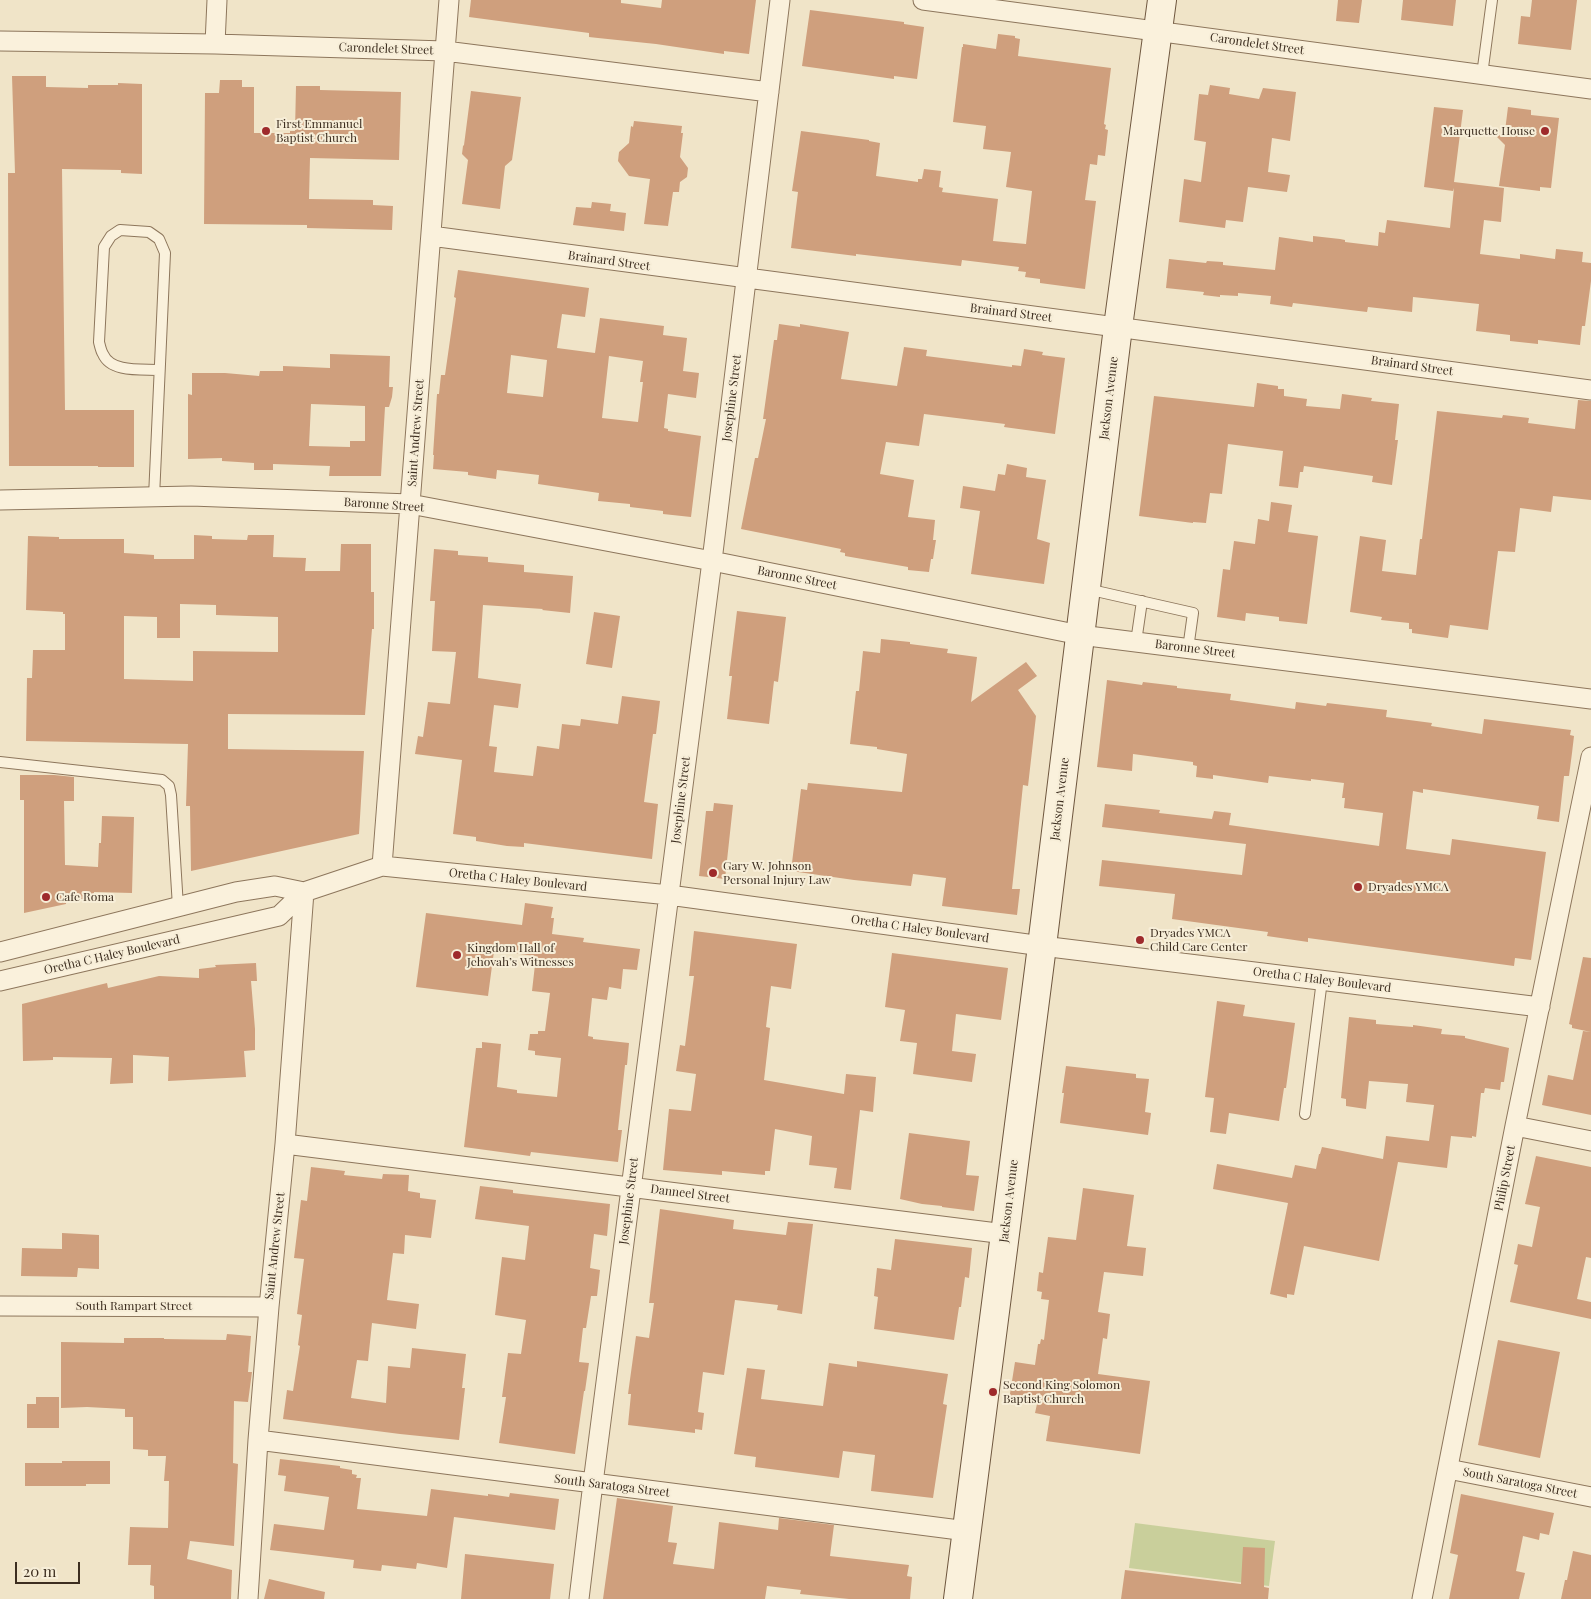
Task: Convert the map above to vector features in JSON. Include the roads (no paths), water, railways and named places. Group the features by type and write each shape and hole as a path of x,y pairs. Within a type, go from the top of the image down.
{"street":[{"path":"215,44 217,0"},
{"name":"Saint Andrew Street","path":"382,866 449,0"},
{"name":"Josephine Street","path":"579,1599 592,1483 712,561 780,0"},
{"name":"Carondelet Street","path":"923,0 1591,89"},
{"name":"Jackson Avenue","path":"958,1599 1042,946 1118,327 1162,0"},
{"name":"Carondelet Street","path":"0,41 215,44 445,51 769,92"},
{"name":"Brainard Street","path":"431,236 746,280 1591,390"},
{"name":"Baronne Street","path":"0,500 191,496 410,504 712,561 1080,635 1591,699"},
{"name":"Philip Street","path":"1422,1599 1540,1007 1588,785 1591,757"},
{"name":"Oretha C Haley Boulevard","path":"0,981 278,916 304,892 382,866 669,895 1042,946 1540,1007"},
{"path":"0,952 236,892 275,886 304,892"},
{"name":"Saint Andrew Street","path":"248,1599 258,1440 285,1144 304,892"},
{"path":"1516,1126 1591,1141"},
{"name":"Danneel Street","path":"285,1144 1005,1234"},
{"name":"South Rampart Street","path":"0,1306 269,1307"},
{"name":"South Saratoga Street","path":"258,1440 967,1531"},
{"name":"South Saratoga Street","path":"1448,1470 1591,1497"}],"lane":[{"path":"1482,74 1492,0"},
{"path":"154,497 165,253 159,239 148,232 120,230 111,236 104,247 99,342 103,356 113,365 128,369 159,370"},
{"path":"1086,588 1193,613 1188,649"},
{"path":"1136,642 1142,601"},
{"path":"0,762 162,780 169,786 171,795 178,907"},
{"path":"1305,1114 1322,980"}],"place":[{"name":"First Emmanuel Baptist Church","path":"266,131"},
{"name":"Marquette House","path":"1545,131"},
{"name":"Gary W. Johnson Personal Injury Law","path":"713,873"},
{"name":"Dryades YMCA","path":"1358,887"},
{"name":"Cafe Roma","path":"46,897"},
{"name":"Dryades YMCA Child Care Center","path":"1140,940"},
{"name":"Kingdom Hall of Jehovah’s Witnesses","path":"457,955"},
{"name":"Second King Solomon Baptist Church","path":"993,1392"}]}
